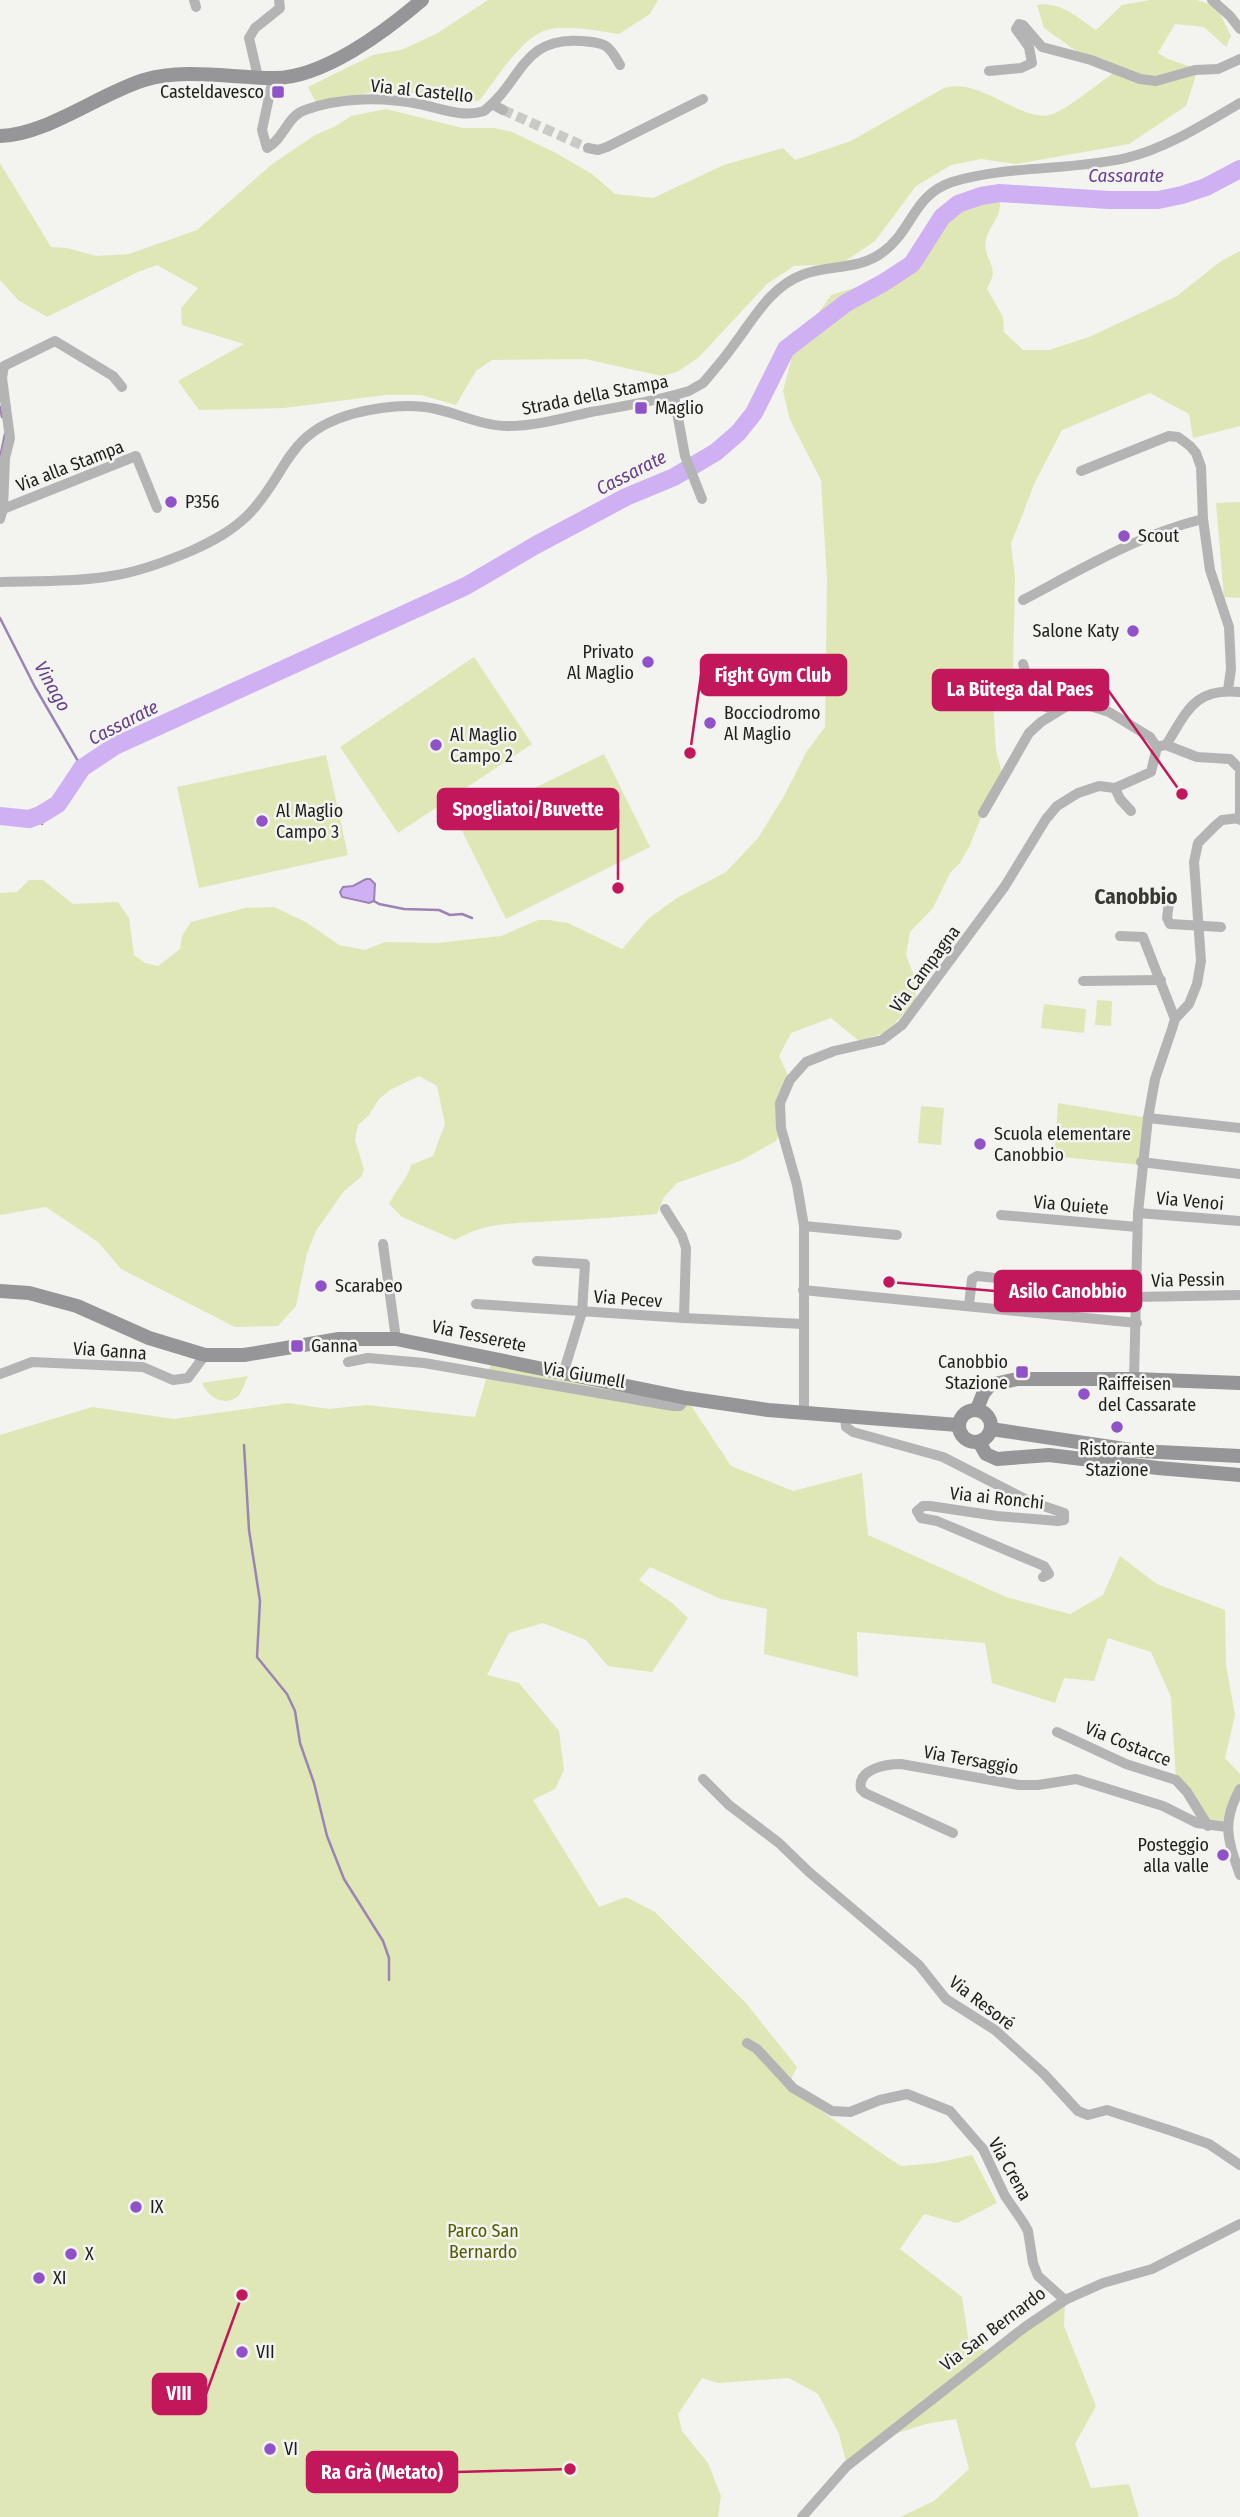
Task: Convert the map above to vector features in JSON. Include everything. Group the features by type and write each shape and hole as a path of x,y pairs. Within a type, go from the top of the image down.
{"main road":[{"path":"0,136 28,132 145,80 195,75 273,78 298,75 320,68 383,30 422,0"},
{"name":"Via Tesserete","path":"0,1291 29,1293 76,1306 149,1338 205,1355 244,1355 347,1338 396,1339 686,1398 804,1412 958,1425"},
{"path":"977,1409 985,1391 998,1381 1017,1379 1135,1379 1240,1383"},
{"path":"977,1409 989,1418 991,1429 987,1437 974,1443 964,1439 958,1425 966,1412 977,1409"},
{"path":"991,1429 1138,1451 1240,1456"},
{"path":"979,1442 986,1454 997,1459 1049,1455 1240,1475"}],"street":[{"path":"258,77 249,38 255,28 280,8 279,0"},
{"path":"1212,0 1240,29"},
{"path":"989,71 1021,68 1032,63 1029,47 1016,29 1018,24 1026,27 1042,47 1091,60 1140,79 1156,81 1195,70 1218,69 1240,59"},
{"name":"Via al Castello","path":"273,78 262,130 267,148 274,144 295,116 306,109 374,99 468,114 484,111 532,54 554,42 574,40 604,43 620,65"},
{"path":"588,148 597,150 607,147 703,99"},
{"name":"Strada della Stampa","path":"0,582 110,576 157,565 207,544 249,514 289,454 309,435 327,424 355,414 396,407 421,407 488,424 508,426 534,424 674,396 703,383 765,303 782,287 807,273 853,266 876,257 897,240 922,200 941,187 977,177 1025,169 1136,155 1177,139 1240,103"},
{"name":"Via al Castello","path":"492,104 503,110"},
{"path":"2,514 5,458 10,438 2,378 4,366 55,341 113,376 121,387"},
{"path":"674,396 685,456 702,499"},
{"path":"1081,471 1166,437 1178,437 1196,453 1212,578 1229,627 1231,669 1228,690"},
{"name":"Via alla Stampa","path":"2,514 136,456 158,508"},
{"path":"1023,600 1154,535 1203,519"},
{"path":"1023,664 1039,703 1047,707 1087,705 1109,712 1162,746 1187,755 1230,759 1240,771 1239,818 1222,820 1198,843 1194,862 1201,961 1197,985 1189,1004 1175,1019 1155,1079 1147,1118 1137,1227 1135,1379"},
{"path":"1162,746 1188,708 1201,697 1217,691 1240,692"},
{"path":"983,813 1028,733 1066,706"},
{"name":"Via Campagna","path":"804,1412 804,1226 797,1185 781,1128 780,1103 790,1080 806,1062 834,1051 872,1043 895,1032 923,999 1005,886 1052,811 1078,793 1099,786 1115,788 1151,772 1162,746"},
{"path":"1115,788 1120,799 1131,811"},
{"path":"1170,895 1168,923 1221,927"},
{"path":"1120,936 1143,937 1175,1019"},
{"path":"1083,981 1161,980"},
{"path":"1147,1118 1240,1128"},
{"path":"1141,1163 1240,1174"},
{"name":"Via Pecev","path":"476,1304 684,1318 686,1248 682,1236 665,1209"},
{"name":"Via Venoi","path":"1138,1213 1240,1221"},
{"name":"Via Quiete","path":"1001,1215 1137,1227"},
{"path":"804,1226 897,1235"},
{"path":"383,1244 396,1339"},
{"name":"Via Pecev","path":"537,1261 585,1265 582,1311 563,1374"},
{"name":"Via Pessin","path":"969,1305 972,1279 975,1276 1137,1293 1240,1295"},
{"path":"803,1290 1137,1323"},
{"path":"684,1318 803,1324"},
{"name":"Via Ganna","path":"0,1374 32,1362 143,1367 177,1381 188,1378 205,1355"},
{"name":"Via Giumell","path":"348,1362 368,1358 424,1363 673,1406 680,1406 686,1398"},
{"name":"Via ai Ronchi","path":"845,1416 846,1427 853,1432 934,1453 1028,1501 1063,1513 1064,1520 1058,1521 997,1516 930,1506 923,1506 918,1511 921,1518 937,1521 1044,1566 1049,1574 1043,1577"},
{"name":"Via Costacce","path":"1057,1732 1126,1765 1175,1780 1187,1792 1208,1826"},
{"name":"Via Tersaggio","path":"953,1833 865,1793 861,1789 861,1779 881,1766 901,1763 1019,1785 1031,1786 1076,1779 1163,1806 1188,1820 1208,1826 1227,1827"},
{"name":"Via Resoré","path":"703,1779 729,1805 779,1843 809,1872 919,1965 946,1999 995,2030 1052,2081 1078,2111 1088,2115 1107,2110 1172,2131 1209,2144 1240,2165"},
{"path":"1240,1789 1233,1801 1227,1827 1236,1846 1240,1875"},
{"name":"Via Crena","path":"747,2043 757,2049 793,2088 832,2111 849,2112 880,2100 907,2094 950,2111 983,2149 1005,2196 1026,2227 1036,2273 1065,2300"},
{"name":"Via San Bernardo","path":"802,2517 856,2459 1025,2327 1065,2300 1103,2283 1152,2269 1240,2224"}],"green space":[{"path":"488,0 658,0 650,14 619,34 555,28 537,34 519,50 479,101 392,91 371,92 317,105 308,87 373,55 401,50 436,34"},
{"path":"1150,0 1197,0 1217,7 1231,36 1226,47 1204,27 1175,24 1158,53 1198,69 1186,106 1129,144 1016,164 981,159 951,165 916,186 875,241 840,264 794,266 767,284 699,357 677,372 662,376 585,359 492,360 476,371 456,405 421,395 385,395 284,408 199,410 178,381 244,344 182,325 181,308 198,288 157,265 47,317 18,300 0,280 0,163 51,247 67,248 96,256 129,254 197,230 271,165 315,135 351,116 386,109 462,128 494,128 512,132 592,174 615,194 653,198 724,165 783,148 795,160 851,141 944,88 958,86 973,89 1029,113 1041,116 1053,114 1112,74 1104,59 1079,53 1044,28 1037,5 1053,5 1075,15 1096,30 1122,5"},
{"path":"999,199 1000,210 986,240 993,273 987,289 1003,317 1004,332 1023,350 1049,350 1089,337 1177,296 1221,261 1240,251 1240,426 1193,438 1189,414 1150,393 1062,430 1035,482 1011,544 1015,577 1013,671 993,703 996,751 1003,776 960,863 950,873 933,908 910,932 906,955 914,976 916,1000 887,1032 859,1041 831,1018 791,1033 779,1056 790,1080 781,1101 781,1128 776,1141 740,1161 677,1183 664,1197 657,1214 504,1224 480,1229 455,1240 402,1217 389,1204 411,1165 433,1156 445,1124 437,1086 419,1076 390,1090 358,1125 355,1140 364,1169 362,1176 344,1191 316,1231 307,1253 296,1306 278,1326 235,1327 121,1269 98,1242 46,1207 0,1215 0,893 17,892 29,880 43,880 73,904 118,902 129,918 134,955 145,963 158,966 180,949 182,936 191,922 245,908 274,907 306,922 339,945 365,950 385,942 437,943 501,936 538,920 568,923 622,949 648,919 677,898 726,872 758,838 783,798 807,751 825,727 827,579 821,480 790,420 783,391 794,349 831,295 867,284 905,266 941,220"},
{"path":"1240,502 1240,598 1224,597 1216,503"},
{"name":"Al Maglio Campo 2","path":"474,657 532,744 398,833 340,747"},
{"path":"604,754 650,847 506,919 459,825"},
{"name":"Al Maglio Campo 3","path":"326,755 348,855 199,888 177,787"},
{"path":"1097,1000 1112,1001 1111,1026 1095,1025"},
{"path":"1044,1004 1086,1009 1084,1033 1041,1028"},
{"path":"1058,1103 1148,1118 1141,1165 1062,1157 1055,1147"},
{"path":"921,1106 944,1108 941,1145 918,1143"},
{"name":"Parco San Bernardo","path":"492,1359 686,1398 731,1466 793,1491 862,1473 868,1535 1006,1597 1070,1614 1103,1595 1120,1556 1157,1584 1225,1610 1226,1665 1235,1715 1225,1758 1240,1774 1240,1789 1227,1827 1208,1826 1176,1780 1171,1697 1151,1652 1108,1638 1094,1681 1064,1678 1055,1703 992,1683 985,1643 857,1632 858,1677 764,1654 767,1609 721,1599 650,1567 639,1580 688,1618 652,1672 608,1666 586,1640 543,1623 509,1633 487,1675 519,1683 559,1731 564,1770 555,1789 533,1800 599,1907 626,1897 655,1912 745,2002 797,2067 787,2087 887,2157 901,2166 936,2163 972,2155 997,2203 957,2223 924,2214 900,2249 962,2297 969,2343 993,2354 1065,2300 1064,2326 1096,2406 1075,2444 1091,2488 1129,2484 1139,2517 900,2517 934,2501 969,2469 956,2419 926,2424 882,2438 847,2466 839,2434 818,2394 789,2378 718,2383 702,2378 678,2414 682,2431 708,2463 721,2496 718,2517 0,2517 0,1435 92,1407 174,1419 288,1403 329,1409 367,1405 475,1417"},
{"path":"248,1376 240,1394 227,1401 212,1396 202,1383"}],"shaded area":[{"path":"366,879 375,884 374,901 369,903 342,897 340,892 343,887 353,886"}],"waterway":[{"name":"Cassarate","path":"0,816 29,819 40,815 58,804 82,768 115,746 466,586 536,545 626,497 674,477 716,452 738,433 754,413 786,349 846,303 912,264 942,217 958,204 1000,193 1109,200 1158,200 1206,187 1240,169"},
{"name":"Vinago","path":"0,407 2,417"},
{"name":"Vinago","path":"0,458 5,434"},
{"name":"Vinago","path":"0,618 35,687 82,768"},
{"path":"40,815 42,824"},
{"path":"374,901 404,909 439,910 450,915 462,914 472,918"},
{"path":"244,1445 249,1530 260,1601 257,1657 287,1694 295,1711 300,1743 314,1783 327,1836 344,1879 383,1941 389,1958 389,1980"}],"tunnel":[{"path":"503,110 588,148"}],"place":[{"name":"Casteldavesco","path":"278,92"},
{"name":"Maglio","path":"641,408"},
{"name":"P356","path":"171,502"},
{"name":"Scout","path":"1124,536"},
{"name":"Salone Katy","path":"1133,631"},
{"name":"Privato Al Maglio","path":"648,662"},
{"name":"Bocciodromo Al Maglio","path":"710,723"},
{"name":"Al Maglio Campo 2","path":"436,745"},
{"name":"Fight Gym Club","path":"690,753"},
{"name":"La Bütega dal Paes","path":"1182,794"},
{"name":"Al Maglio Campo 3","path":"262,821"},
{"name":"Spogliatoi/Buvette","path":"618,888"},
{"name":"Scuola elementare Canobbio","path":"980,1144"},
{"name":"Asilo Canobbio","path":"889,1282"},
{"name":"Scarabeo","path":"321,1286"},
{"name":"Ganna","path":"297,1346"},
{"name":"Canobbio Stazione","path":"1022,1372"},
{"name":"Raiffeisen del Cassarate","path":"1084,1394"},
{"name":"Ristorante Stazione","path":"1117,1427"},
{"name":"Posteggio alla valle","path":"1223,1855"},
{"name":"IX","path":"136,2207"},
{"name":"X","path":"71,2254"},
{"name":"XI","path":"39,2278"},
{"name":"VIII","path":"242,2295"},
{"name":"VII","path":"242,2352"},
{"name":"VI","path":"270,2449"},
{"name":"Ra Grà (Metato)","path":"570,2469"}],"district":[{"name":"Canobbio","path":"1136,897"}]}
